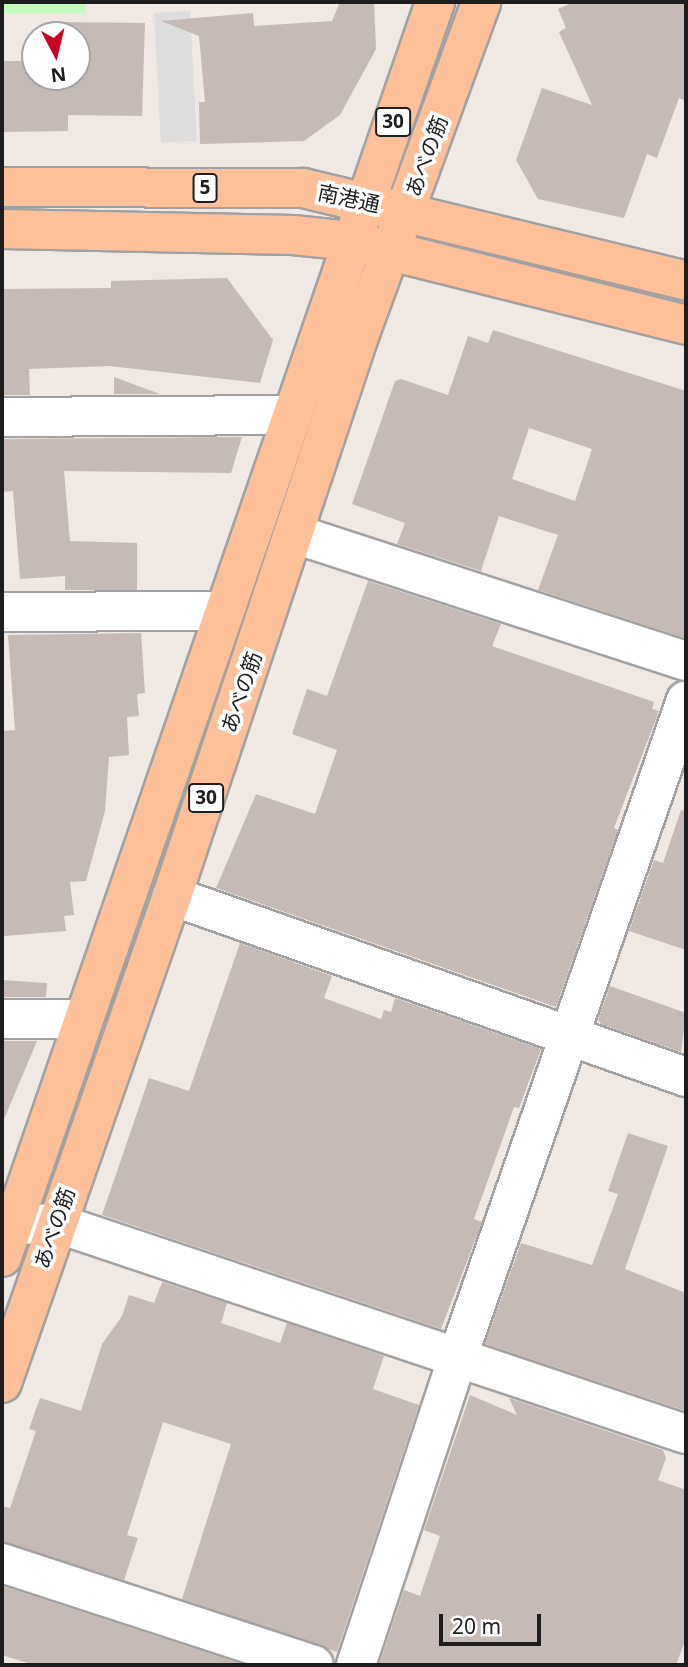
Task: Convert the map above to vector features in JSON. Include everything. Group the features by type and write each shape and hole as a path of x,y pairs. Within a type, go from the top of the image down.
{"main road":[{"name":"あべの筋","path":"5,1235 435,2"},
{"name":"あべの筋","path":"2,1383 172,896 392,248 481,2"},
{"name":"南港通","path":"2,187 303,188 365,200 686,281"},
{"name":"南港通","path":"2,229 293,234 350,241 392,248 686,325"}],"street":[{"path":"2,417 292,415"},
{"path":"295,534 686,662"},
{"path":"2,612 223,611"},
{"path":"355,1665 458,1356 571,1037 686,699"},
{"path":"172,896 686,1077"},
{"path":"2,1019 81,1019"},
{"path":"5,1235 56,1223 686,1434"},
{"path":"2,1563 314,1665"}],"green space":[{"path":"2,2 86,2 86,13 2,13"}],"shaded area":[{"path":"190,11 197,141 161,143 154,13"}],"building":[{"path":"340,2 374,2 376,49 340,115 304,141 200,144 199,102 205,102 199,36 161,21 253,13 254,26 332,21"},
{"path":"574,2 686,2 686,101 679,98 657,158 647,154 624,218 538,199 516,160 542,88 592,105 559,32 566,28 558,9"},
{"path":"91,22 145,23 142,116 68,115 68,131 2,132 2,61 21,61 21,91 91,91"},
{"path":"227,278 273,340 260,383 109,366 29,369 30,395 2,395 2,289 111,288 111,281"},
{"path":"493,330 686,391 685,638 538,590 558,535 499,516 481,571 397,544 405,523 352,504 395,381 401,379 448,395 468,336 488,343","holes":["529,428 592,449 575,501 512,479"]},
{"path":"114,377 160,394 114,394"},
{"path":"242,437 231,473 64,471 70,541 137,543 137,590 65,590 65,576 20,579 13,491 2,492 2,439"},
{"path":"368,581 501,624 492,646 654,702 652,709 659,711 614,828 618,830 556,1007 216,888 256,794 315,814 337,750 292,734 307,689 327,696"},
{"path":"141,633 145,693 137,694 139,716 127,717 129,755 109,757 105,811 86,881 70,882 74,915 64,916 66,931 4,936 2,731 15,730 8,635"},
{"path":"681,810 686,811 686,950 629,931 654,860 663,863"},
{"path":"240,943 332,976 324,998 381,1019 384,1010 391,1012 395,998 541,1049 519,1108 514,1107 474,1219 482,1222 441,1329 102,1215 149,1078 189,1091"},
{"path":"2,980 47,983 46,997 2,997"},
{"path":"610,986 686,1013 681,1052 601,1024 598,1020"},
{"path":"2,1041 37,1041 2,1124"},
{"path":"628,1133 668,1146 625,1269 686,1293 686,1411 485,1344 521,1243 592,1265 618,1194 608,1191"},
{"path":"162,1282 227,1303 221,1323 280,1343 287,1323 384,1356 373,1389 419,1405 337,1652 182,1599 231,1444 163,1422 127,1535 138,1538 124,1580 2,1542 2,1506 10,1508 36,1431 29,1429 40,1398 81,1411 102,1344 122,1316 129,1295 154,1303"},
{"path":"470,1395 517,1415 509,1398 663,1450 666,1458 658,1480 686,1490 686,1638 676,1665 379,1665 404,1590 420,1596 440,1536 424,1530"},
{"path":"2,1586 239,1663 34,1665 2,1655"}]}
